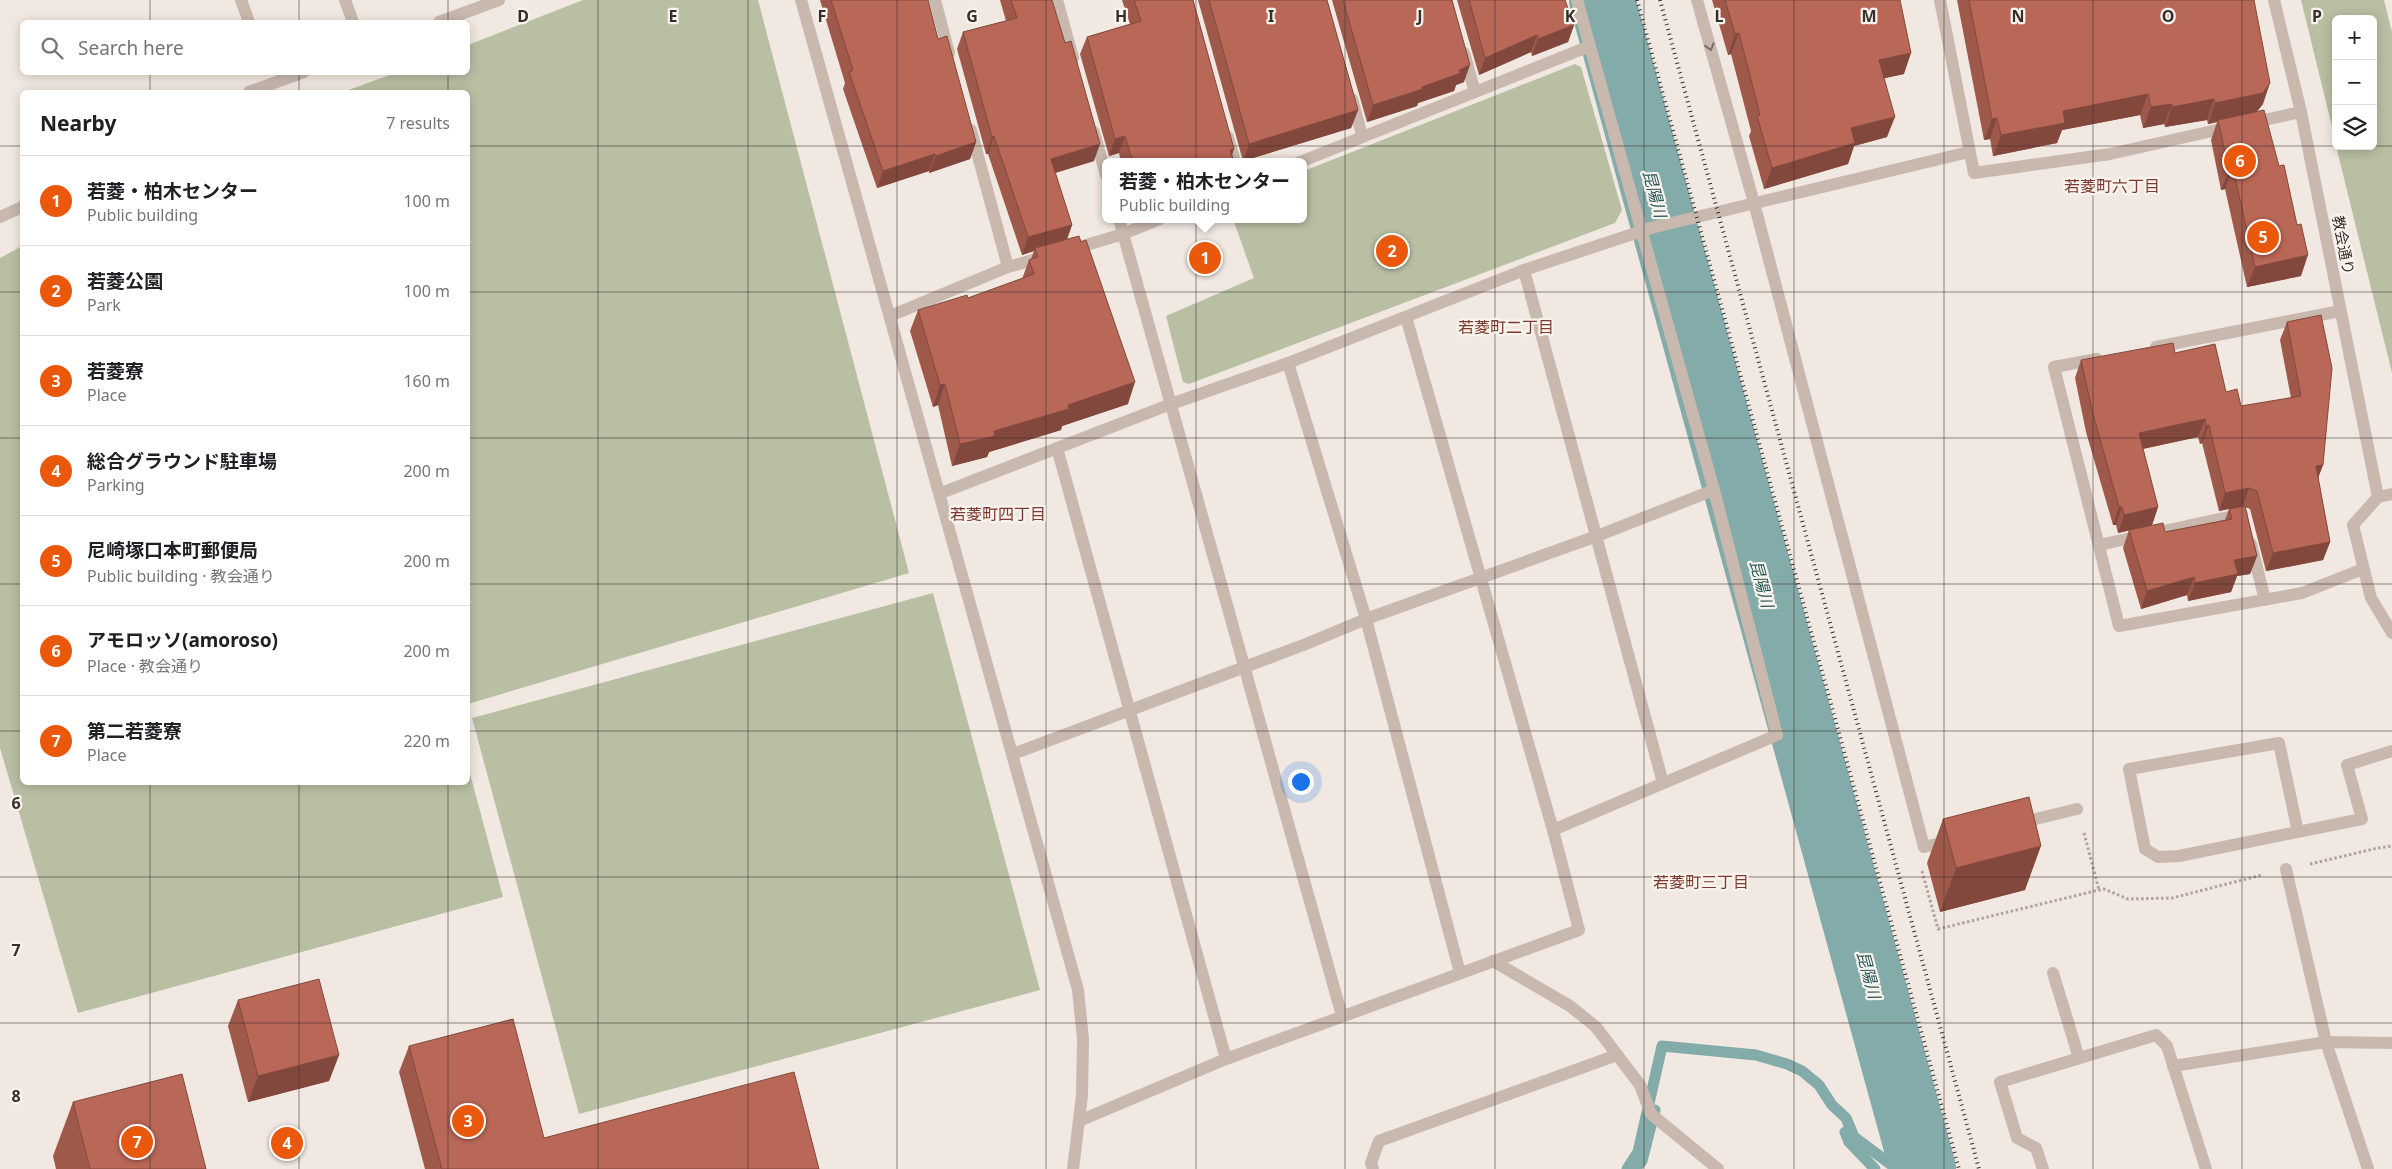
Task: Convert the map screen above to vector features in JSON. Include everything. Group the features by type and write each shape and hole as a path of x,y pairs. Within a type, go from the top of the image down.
{"street":[{"path":"241,0 248,20"},
{"path":"345,0 352,20"},
{"path":"444,20 499,0"},
{"path":"801,0 1078,990 1083,1039 1079,1121 1074,1169"},
{"path":"935,0 953,67"},
{"path":"1057,0 1078,74"},
{"path":"1553,830 1777,735 1647,229 1577,0"},
{"path":"1697,0 1754,203 1924,847 1962,838"},
{"path":"1940,0 1974,173 2110,154 2301,112"},
{"name":"教会通り","path":"2274,0 2301,112 2378,497"},
{"path":"1459,37 1475,92"},
{"path":"1307,159 1590,46"},
{"path":"252,90 268,79 289,75"},
{"path":"1350,90 1362,136"},
{"path":"966,114 1008,267"},
{"path":"1091,120 1102,160"},
{"path":"1224,124 1234,158"},
{"path":"940,493 1171,404 1288,363 1524,270 1647,229 1969,152"},
{"path":"0,216 20,208"},
{"path":"1119,223 1342,1016"},
{"path":"890,316 1008,267 1123,234 1150,223"},
{"path":"1524,270 1663,783"},
{"path":"2148,349 2340,311"},
{"path":"1079,1121 1226,1059 1579,930 1553,830 1406,317"},
{"path":"2110,356 2054,367 2119,626 2302,593 2363,569"},
{"path":"1288,363 1366,619 1460,973"},
{"path":"1057,448 1226,1059"},
{"path":"1013,754 1366,619 1597,536 1714,490"},
{"path":"2392,494 2378,497 2353,525 2371,598 2392,633"},
{"path":"2099,545 2244,514 2265,600"},
{"path":"2298,832 2279,743 2129,769 2144,849 2158,857 2179,856 2298,832 2362,819 2347,765 2392,751"},
{"path":"2010,826 2077,809"},
{"path":"2286,869 2326,1042 2368,1169"},
{"path":"1493,961 1570,1006 1596,1027 1640,1085 1651,1114 1718,1169"},
{"path":"2053,973 2079,1058"},
{"path":"2043,1169 2036,1148 2017,1138 2000,1082 2156,1035 2167,1046 2206,1169"},
{"path":"2173,1066 2326,1042 2392,1043"},
{"path":"1374,1169 1371,1163 1379,1141 1617,1055"}],"path":[{"path":"2077,809 2099,890"},
{"path":"1924,847 1919,863 1938,929 2104,889 2128,899 2172,898 2286,869 2392,846"}],"green space":[{"path":"583,0 758,0 909,573 470,703 470,90 348,90 390,75 470,75 470,44"},
{"path":"2301,0 2384,0 2392,32 2392,373 2337,150 2377,150 2377,15 2332,15 2332,127"},
{"path":"1575,64 1581,67 1622,210 1615,223 1189,384 1183,382 1166,316 1254,278 1234,223 1307,223 1307,170"},
{"path":"20,247 20,785 470,785 470,773 503,897 78,1013 0,748 0,258"},
{"path":"933,593 1040,990 579,1114 472,718"}],"building":[{"path":"831,0 928,0 938,39 947,36 976,142 883,171 849,72 853,70"},
{"path":"1011,0 1052,0 1065,43 1071,41 1100,144 1051,159 1072,225 1028,237 994,136 992,137 963,32 1017,18"},
{"path":"1134,0 1193,0 1234,149 1230,150 1233,158 1132,158 1125,136 1115,139 1087,37 1141,21"},
{"path":"1209,0 1327,0 1358,110 1249,144"},
{"path":"1343,0 1452,0 1470,65 1459,70 1461,73 1422,87 1423,89 1373,105"},
{"path":"1469,0 1565,0 1574,25 1538,39 1537,35 1485,58"},
{"path":"1725,0 1900,0 1911,53 1879,60 1895,117 1851,128 1855,143 1772,168 1757,116 1760,115 1739,33 1735,34"},
{"path":"1969,0 2254,0 2270,83 2263,93 2215,103 2214,99 2172,107 2172,104 2151,107 2148,94 2063,111 2065,123 2001,135 1997,118 1992,119"},
{"path":"2264,110 2279,166 2284,165 2297,225 2301,224 2308,255 2255,267 2233,168 2229,170 2218,120"},
{"path":"1079,236 1081,242 1086,240 1135,382 1068,405 1069,409 994,431 995,436 960,444 945,384 940,385 918,310 967,295 968,298 1034,274 1029,260 1038,257 1035,248"},
{"path":"2321,315 2332,368 2323,465 2316,466 2330,542 2273,553 2257,491 2249,488 2225,493 2209,425 2206,426 2205,419 2139,433 2158,507 2124,515 2122,507 2119,507 2093,414 2081,360 2173,343 2175,353 2215,344 2226,392 2237,389 2241,406 2301,396 2287,322"},
{"path":"2245,506 2257,556 2234,560 2238,574 2195,583 2194,577 2147,591 2129,530 2163,523 2165,532 2232,519 2229,509"},
{"path":"2029,797 2041,846 1956,868 1943,819"},
{"path":"319,979 339,1055 258,1076 238,1000"},
{"path":"513,1019 544,1138 794,1072 819,1169 442,1169 409,1046"},
{"path":"182,1074 206,1169 90,1169 73,1102"}],"waterway":[{"name":"昆陽川","path":"1602,0 1923,1169"},
{"path":"1627,1169 1638,1152 1662,1046 1756,1055 1787,1064 1802,1071 1819,1085 1832,1105 1846,1118 1854,1137 1897,1169"},
{"path":"1635,1169 1642,1161 1655,1110"},
{"path":"1845,1132 1849,1142 1875,1169"}],"railway":[{"path":"1637,0 1959,1169"},
{"path":"1660,0 1979,1169"}],"place":[{"name":"アモロッソ(amoroso)","path":"2240,161"},
{"name":"尼崎塚口本町郵便局","path":"2263,237"},
{"name":"若菱公園","path":"1392,251"},
{"name":"若菱・柏木センター","path":"1205,258"},
{"name":"若菱寮","path":"468,1121"},
{"name":"第二若菱寮","path":"137,1142"},
{"name":"総合グラウンド駐車場","path":"287,1143"}],"district":[{"name":"若菱町六丁目","path":"2112,186"},
{"name":"若菱町二丁目","path":"1506,327"},
{"name":"若菱町四丁目","path":"998,514"},
{"name":"若菱町三丁目","path":"1701,882"}]}
